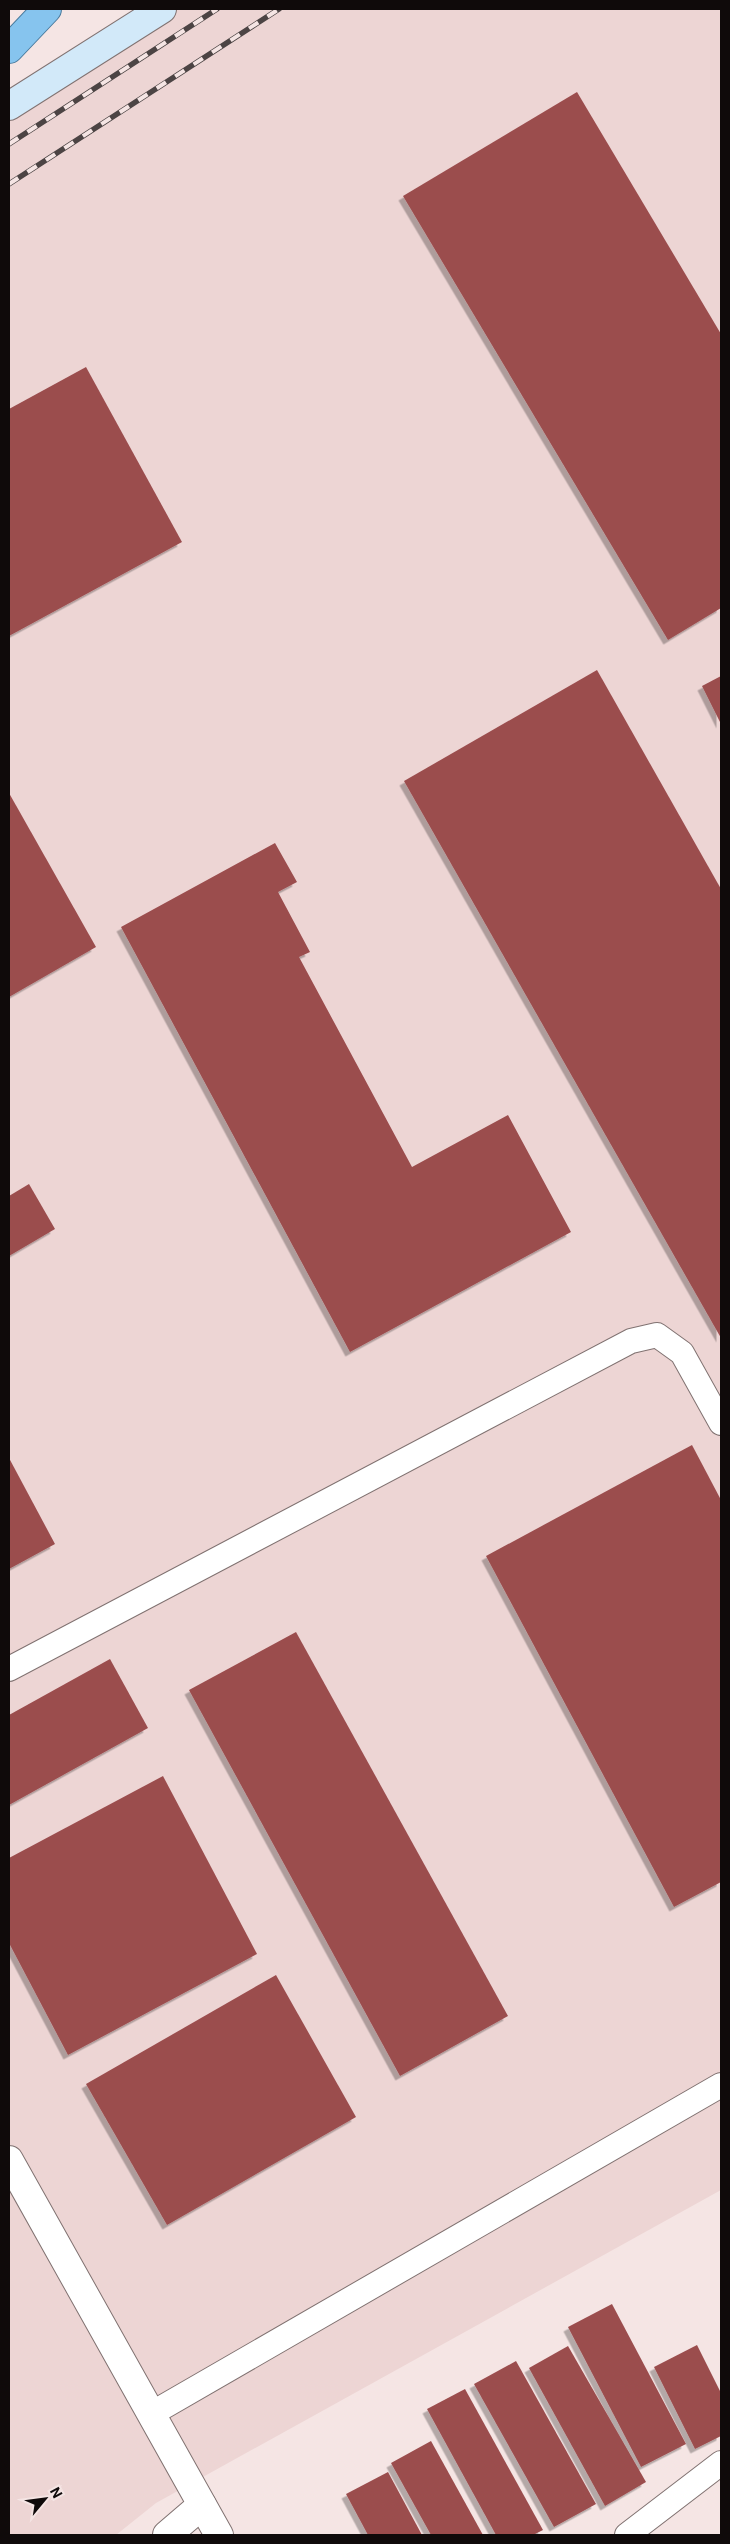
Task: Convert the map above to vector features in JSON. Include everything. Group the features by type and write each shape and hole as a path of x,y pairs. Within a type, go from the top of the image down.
{"highway":[{"path":"9,28 38,9"},
{"path":"9,49 47,9"}],"main road":[{"path":"9,106 162,9"}],"street":[{"path":"9,2160 219,2535"},
{"path":"167,2535 202,2505"}],"lane":[{"path":"9,1669 631,1341 657,1335 682,1353 721,1423"},
{"path":"151,2414 721,2085"},
{"path":"627,2535 721,2464"}],"shaded area":[{"path":"150,9 721,9 721,2190 156,2503 116,2535 9,2535 9,102"}],"building":[{"path":"577,92 721,334 721,608 668,640 403,196"},
{"path":"86,367 182,542 9,636 9,409"},
{"path":"597,670 721,889 721,1338 404,781"},
{"path":"721,676 721,724 702,686"},
{"path":"9,793 96,947 9,997"},
{"path":"275,843 297,882 278,892 310,952 299,957 412,1167 508,1115 571,1232 350,1352 121,927"},
{"path":"29,1184 55,1229 9,1256 9,1196"},
{"path":"692,1445 721,1500 721,1882 674,1907 486,1556"},
{"path":"9,1458 55,1544 9,1569"},
{"path":"296,1632 508,2016 400,2076 189,1690"},
{"path":"110,1659 148,1728 9,1805 9,1715"},
{"path":"163,1776 257,1954 68,2055 9,1943 9,1858"},
{"path":"276,1975 356,2117 167,2225 86,2084"},
{"path":"612,2304 686,2444 641,2467 568,2327"},
{"path":"697,2345 721,2393 721,2436 695,2449 654,2367"},
{"path":"568,2346 646,2482 605,2506 529,2368"},
{"path":"516,2361 596,2504 554,2527 474,2384"},
{"path":"465,2389 543,2530 533,2535 496,2535 427,2409"},
{"path":"431,2441 483,2535 431,2535 391,2463"},
{"path":"388,2472 422,2535 368,2535 346,2494"}],"railway":[{"path":"9,144 217,9"},
{"path":"9,184 279,9"}]}
